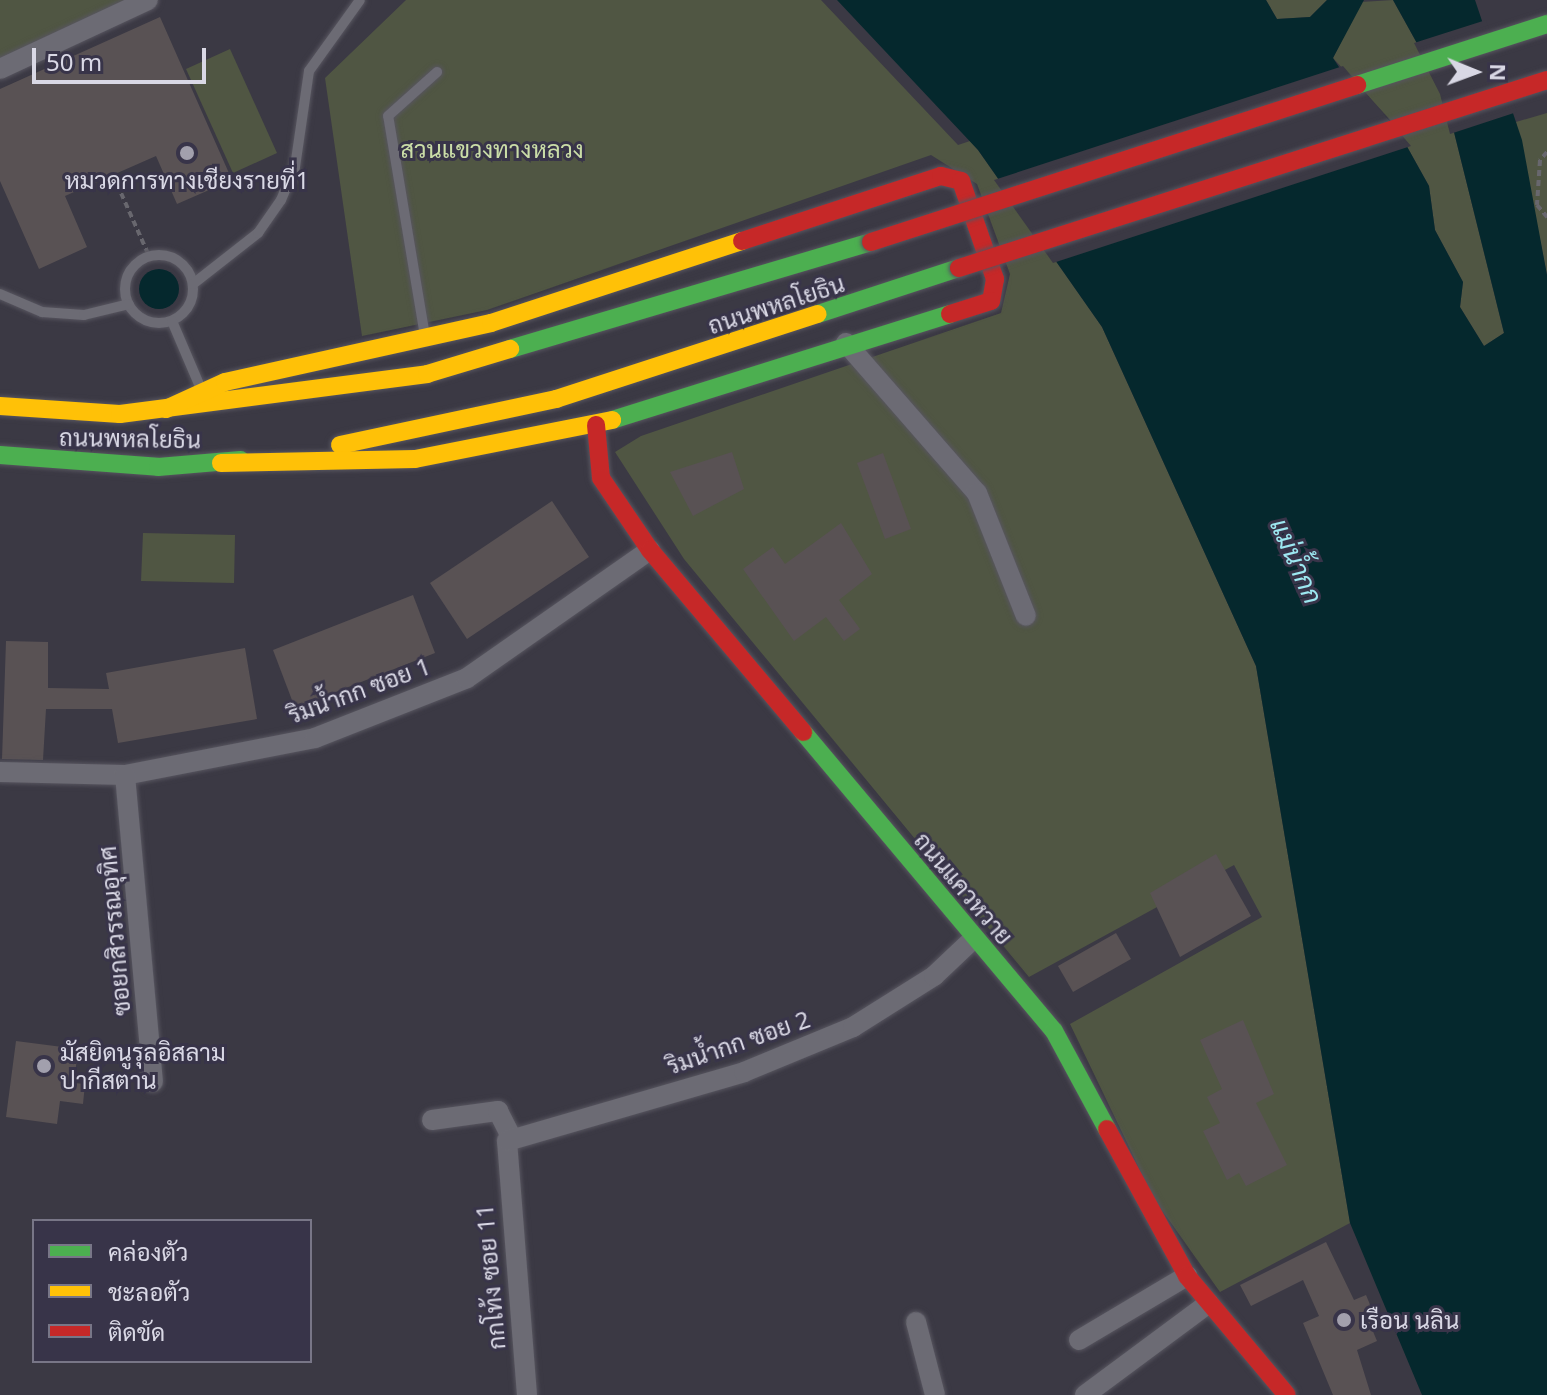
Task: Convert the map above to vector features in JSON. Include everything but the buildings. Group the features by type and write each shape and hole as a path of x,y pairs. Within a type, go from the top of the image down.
{"main road":[{"name":"ถนนพหลโยธิน","path":"0,406 120,414 427,374 871,242 1547,24"},
{"name":"ถนนพหลโยธิน","path":"0,455 158,467 221,463 413,434 556,399 1547,80"},
{"path":"166,409 202,392 491,323 941,176 961,181 995,279 991,301 846,343 596,425 415,459 221,463"},
{"name":"ถนนแควหวาย","path":"596,425 601,478 650,550 1054,1031 1187,1276 1287,1395"}],"street":[{"path":"0,69 148,0"},
{"path":"846,343 977,493 1026,616"},
{"name":"ริมน้ำกก ซอย 1","path":"0,772 125,775 315,738 467,678 650,550"},
{"name":"ซอยกสิวรรณอุทิศ","path":"125,775 153,1082"},
{"name":"ริมน้ำกก ซอย 2","path":"508,1147 744,1072 853,1027 934,976 974,938"},
{"path":"432,1120 488,1108 502,1114 508,1147"},
{"name":"กกโท้ง ซอย 11","path":"508,1147 527,1395"},
{"path":"1079,1340 1187,1276"},
{"path":"1085,1395 1209,1303"},
{"path":"916,1322 935,1395"}],"lane":[{"path":"193,284 175,259 149,256 126,281 129,304 142,319 172,321 190,303 193,284 258,233 281,200 295,167 309,71 360,0"},
{"path":"426,337 388,116 437,72"},
{"path":"0,294 42,312 84,315 129,304"},
{"path":"172,321 202,392"}],"path":[{"path":"1547,152 1540,160 1537,205 1547,217"},
{"path":"113,175 149,256"}],"green space":[{"path":"0,0 127,0 0,60"},
{"name":"สวนแขวงทางหลวง","path":"406,0 821,0 958,145 970,141 978,150 1102,327 1256,666 1350,1223 1220,1292 1154,1199 1070,1024 1262,917 1234,865 1029,977 684,559 615,452 641,436 1001,313 1010,274 977,184 931,155 487,310 362,336 325,78"},
{"path":"1266,0 1327,0 1310,17 1277,19"},
{"path":"1393,0 1444,92 1504,333 1484,346 1460,307 1463,282 1435,230 1429,186 1395,125 1333,58 1361,2"},
{"path":"230,49 277,153 233,173 186,69"},
{"path":"1547,113 1547,275 1516,122"},
{"path":"143,533 235,535 234,583 141,581"}],"water":[{"name":"แม่น้ำกก","path":"837,0 1266,0 1277,19 1310,17 1327,0 1364,0 1333,58 1353,88 1395,125 1429,186 1435,230 1463,282 1460,307 1484,346 1504,333 1444,92 1393,0 1475,0 1522,140 1547,275 1547,1395 1422,1395 1350,1223 1256,666 1102,327 978,150"},
{"path":"159,269 173,275 179,289 173,303 159,309 145,303 139,289 145,275"}],"pier":[{"path":"1486,20 1517,112 1450,134 1440,94 1414,43"},
{"path":"1343,66 1411,146 1053,263 994,180"}],"traffic: fast":[{"path":"1357,85 1547,24"},
{"path":"510,349 871,242"},
{"path":"818,314 959,268"},
{"path":"612,420 950,314"},
{"path":"0,455 158,467 241,460"},
{"path":"803,732 1054,1031 1107,1129"}],"traffic: slow":[{"path":"166,409 225,382 491,323 742,241"},
{"path":"340,445 556,399 818,314"},
{"path":"0,406 120,414 427,374 510,349"},
{"path":"221,463 415,459 612,420"}],"traffic: jam":[{"path":"959,268 1547,80"},
{"path":"871,242 1357,85"},
{"path":"742,241 941,176 961,181 995,279 991,301 950,314"},
{"path":"596,425 601,478 650,550 803,732"},
{"path":"1107,1129 1187,1276 1287,1395"}],"place":[{"name":"หมวดการทางเชียงรายที่1","path":"187,153"},
{"name":"มัสยิดนูรุลอิสลาม ปากีสตาน","path":"44,1066"},
{"name":"เรือน นลิน","path":"1344,1320"}]}
